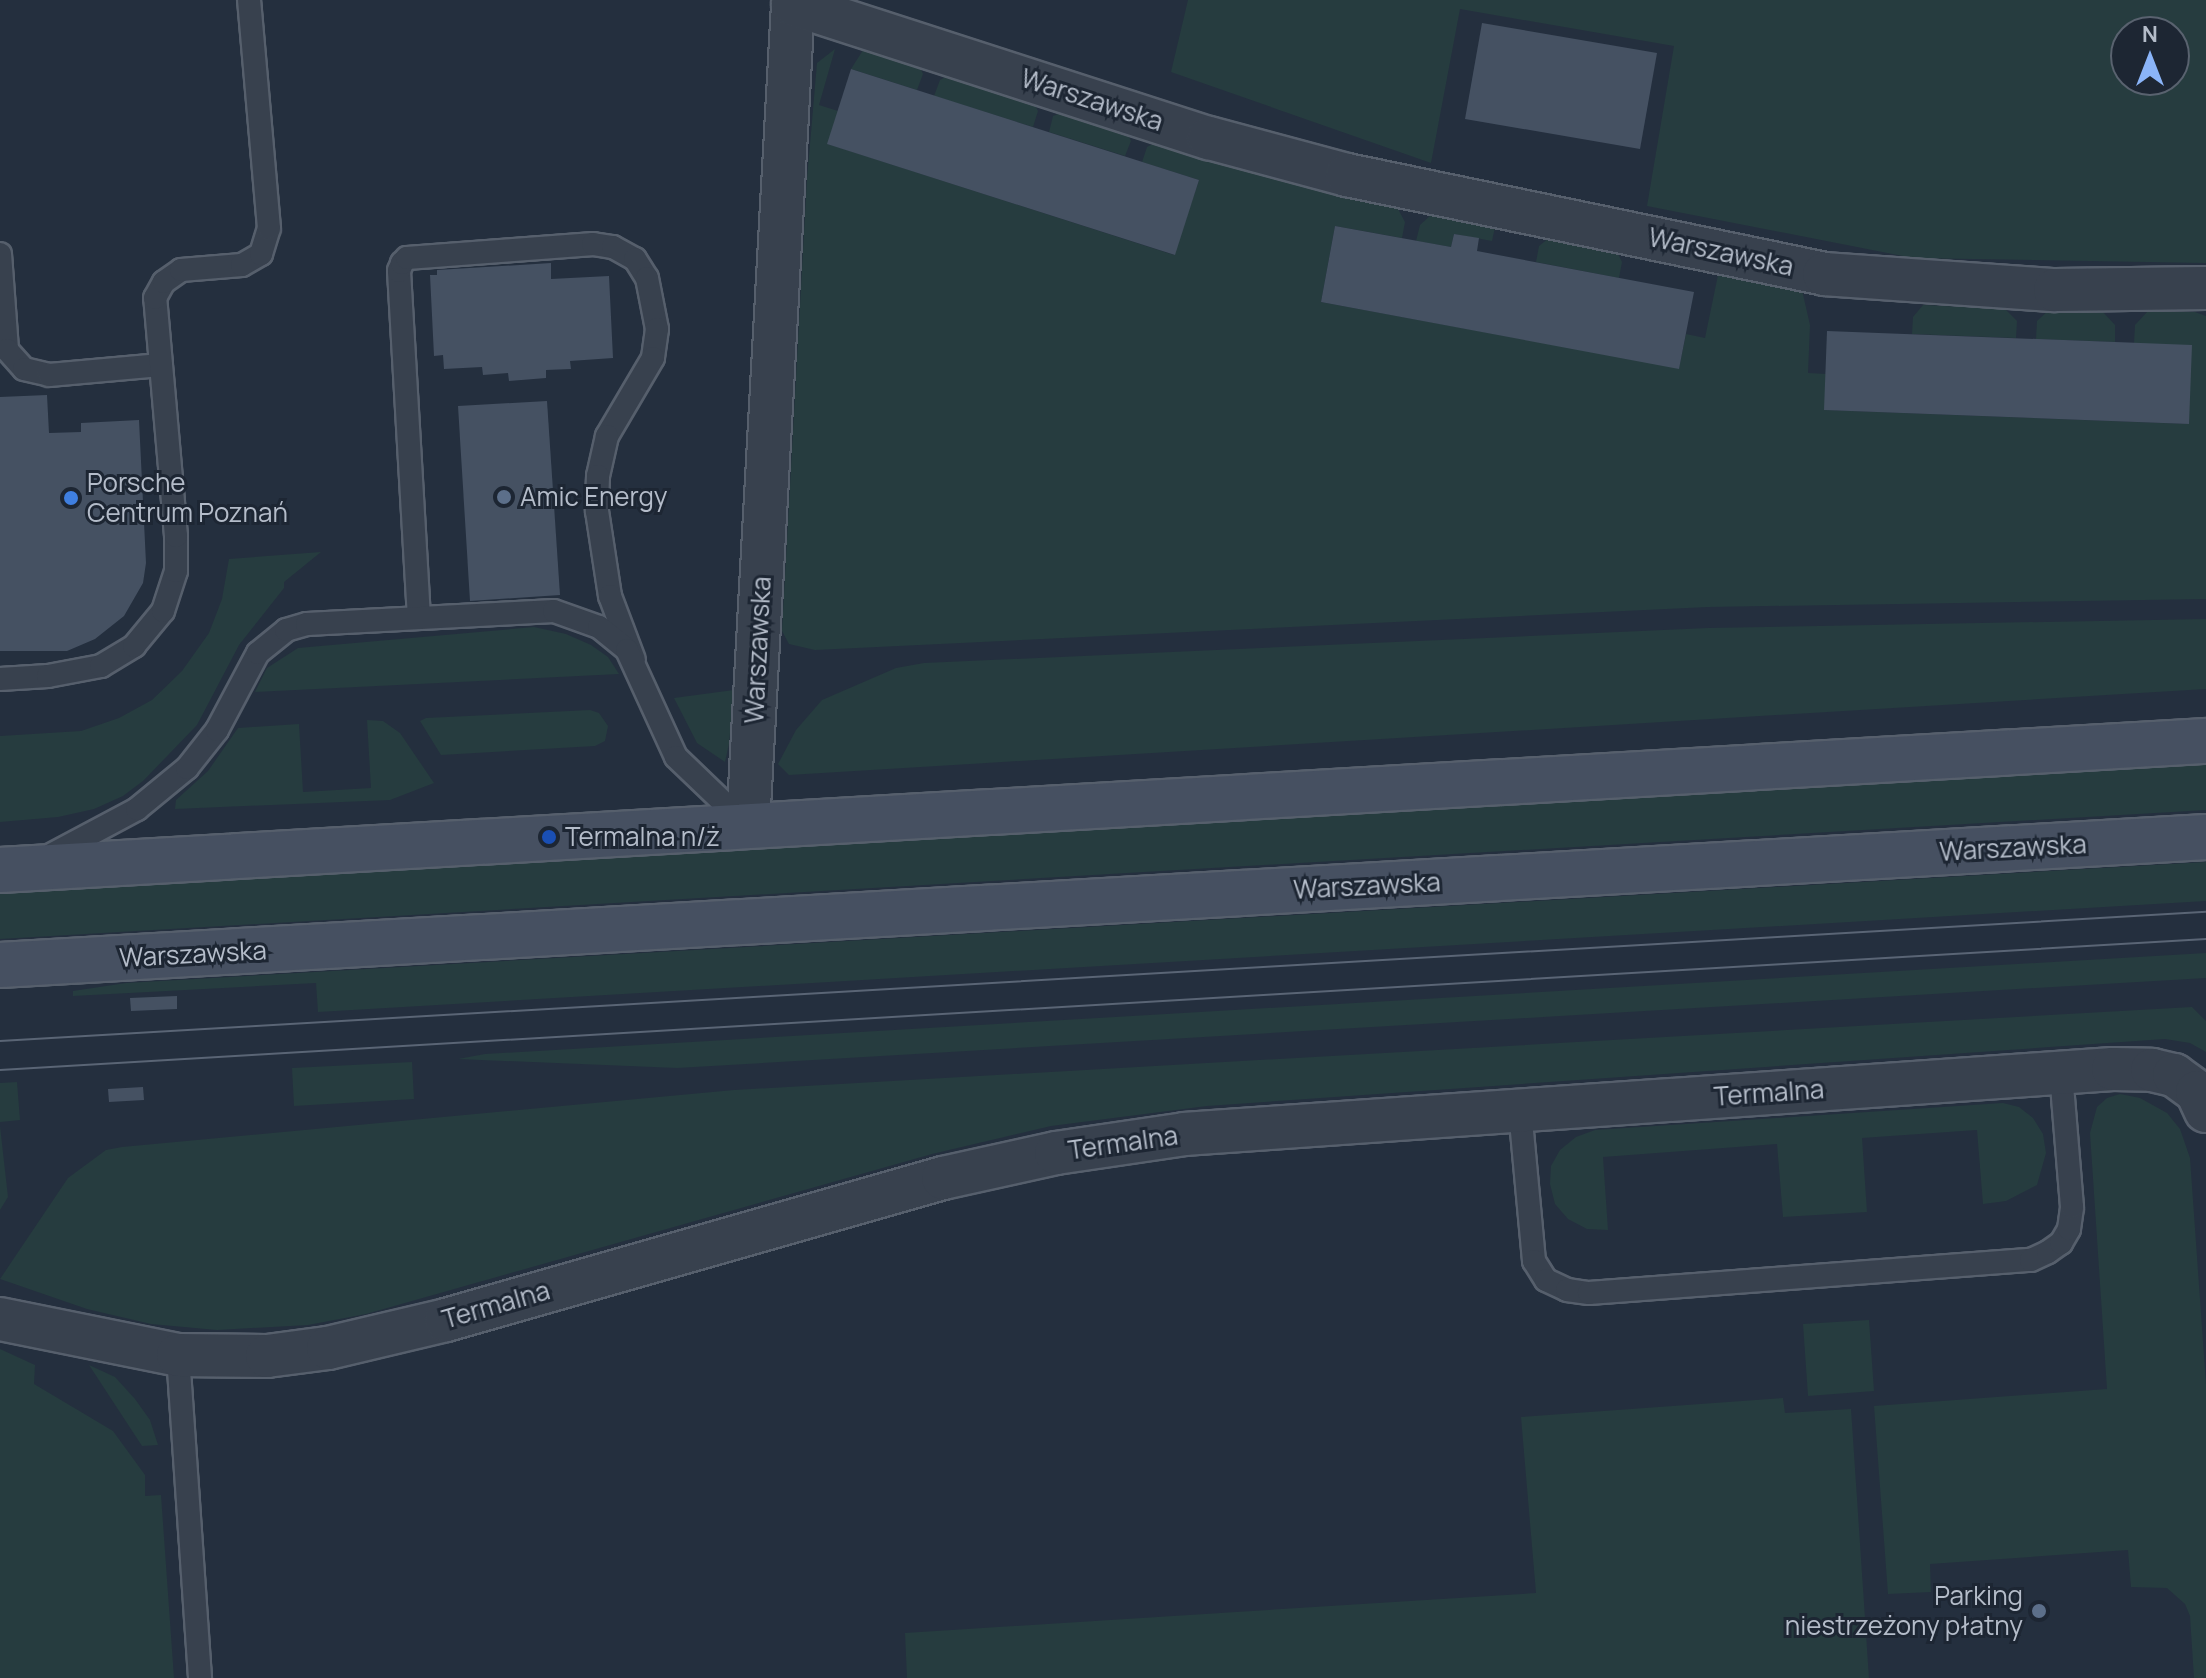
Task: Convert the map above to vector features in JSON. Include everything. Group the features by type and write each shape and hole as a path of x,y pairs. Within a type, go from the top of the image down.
{"main road":[{"path":"5,870 2206,741"},
{"name":"Warszawska","path":"0,965 2206,837"}],"street":[{"name":"Warszawska","path":"748,825 793,4 1209,138 1347,175 1824,274 2055,290 2206,288"},
{"name":"Termalna","path":"0,1319 50,1327 125,1347 178,1355 267,1356 363,1342 943,1178 1056,1153 1184,1134 2061,1072 2162,1071 2191,1086 2206,1111"},
{"name":"Termalna","path":"0,1300 50,1327"}],"lane":[{"path":"0,679 48,676 101,666 134,646 163,611 176,571 176,536 155,298 164,282 181,270 242,265 261,254 269,228 249,0"},
{"path":"419,618 399,271 402,263 407,258 593,244 613,247 635,259 653,290 657,329 653,358 607,436 598,476 597,511 610,596 676,757 748,825"},
{"path":"0,254 7,350 24,369 49,375 161,365"},
{"path":"5,870 94,835 163,789 207,744 258,653 275,636 307,624 554,611 570,614 608,632 634,660"},
{"path":"1520,1110 1534,1261 1546,1280 1567,1290 1589,1293 2031,1260 2061,1243 2069,1229 2072,1207 2061,1072"},
{"path":"178,1355 200,1678"}],"green space":[{"path":"1188,0 2206,0 2206,263 1913,258 1647,206 1674,46 1460,9 1431,163 1171,72"},
{"path":"865,47 918,63 923,74 917,90 851,69"},
{"path":"835,49 819,105 838,111 828,144 1174,255 1199,180 1142,162 1147,147 1158,141 1337,195 1397,207 1405,222 1402,238 1335,226 1321,302 1679,368 1686,334 1705,338 1718,275 1802,290 1810,325 1808,373 1826,374 1825,410 2188,424 2134,343 2135,325 2148,311 2195,312 2206,316 2206,599 1708,607 815,650 789,644 782,631 807,179 817,63"},
{"path":"950,74 1032,100 1038,111 1033,127 934,96 940,80"},
{"path":"1066,111 1126,131 1131,141 1125,156 1049,132 1053,116"},
{"path":"1432,214 1495,227 1492,241 1454,234 1451,247 1416,241 1420,225"},
{"path":"1549,238 1617,252 1622,262 1619,278 1536,262 1539,246"},
{"path":"1923,305 2005,309 2017,321 2016,338 1912,334 1913,317"},
{"path":"2050,309 2102,311 2115,325 2115,342 2036,339 2037,321"},
{"path":"321,552 284,582 284,588 239,645 197,725 143,781 123,796 94,809 58,817 0,822 0,736 81,731 119,718 152,700 182,671 209,633 222,599 229,559"},
{"path":"2206,619 2206,689 789,775 778,764 796,730 822,700 896,668 924,663 1708,628"},
{"path":"534,627 566,634 591,645 608,657 619,674 255,692 267,668 298,648"},
{"path":"734,690 725,762 697,743 674,698"},
{"path":"590,710 599,713 608,726 605,741 595,746 441,755 420,721 426,718"},
{"path":"367,720 383,721 400,733 434,783 390,800 175,809 176,800 208,771 238,728 299,724 303,792 371,788"},
{"path":"2206,764 2206,810 0,939 0,893"},
{"path":"2206,862 2206,901 318,1012 316,983 73,996 73,991 126,983"},
{"path":"2206,953 2206,978 677,1068 458,1059 485,1054"},
{"path":"2192,1007 2206,1021 2206,1052 2190,1043 2165,1039 1207,1106 1051,1126 932,1154 366,1314 308,1325 217,1330 151,1324 87,1309 0,1279 68,1178 106,1150 122,1147 734,1090"},
{"path":"412,1062 414,1099 294,1106 292,1068"},
{"path":"17,1082 20,1120 0,1122 0,1083"},
{"path":"2120,1094 2140,1098 2167,1113 2180,1129 2190,1158 2206,1384 2206,1678 2194,1678 2190,1616 2185,1604 2167,1588 2131,1587 2128,1550 1930,1564 1931,1592 1888,1594 1874,1406 2107,1389 2090,1133 2097,1107 2107,1098"},
{"path":"2003,1103 2019,1107 2033,1118 2043,1134 2046,1153 2037,1185 2006,1201 1983,1204 1977,1130 1862,1138 1867,1212 1783,1217 1777,1144 1603,1157 1608,1230 1587,1229 1568,1219 1555,1204 1550,1184 1551,1166 1560,1150 1576,1137 1595,1130"},
{"path":"0,1126 8,1197 0,1210"},
{"path":"1869,1320 1874,1391 1808,1396 1803,1324"},
{"path":"0,1349 35,1365 34,1384 113,1431 145,1475 145,1496 161,1495 174,1678 0,1678"},
{"path":"89,1365 115,1377 135,1399 150,1420 158,1445 142,1446"},
{"path":"1783,1398 1785,1413 1851,1409 1869,1678 907,1678 905,1633 1536,1593 1521,1417"}],"building":[{"path":"1482,23 1657,53 1640,149 1465,119"},
{"path":"851,69 1199,180 1175,255 827,144"},
{"path":"1335,226 1451,247 1454,234 1479,238 1477,251 1694,292 1679,369 1321,302"},
{"path":"551,263 551,279 609,276 613,358 570,361 571,369 546,370 546,378 509,381 508,373 483,375 482,367 444,369 443,355 434,356 430,275 437,275 437,270"},
{"path":"1827,331 2192,345 2189,424 1824,410"},
{"name":"Porsche Centrum Poznań","path":"47,395 49,433 81,432 81,423 139,420 146,563 143,583 124,616 95,639 67,651 0,651 0,397"},
{"path":"547,401 560,595 470,601 458,406"},
{"path":"177,996 177,1009 131,1011 130,998"},
{"path":"143,1087 144,1100 109,1102 108,1089"}],"tram line":[{"path":"0,1041 2206,912"},
{"path":"0,1070 2206,939"}],"place":[{"name":"Amic Energy","path":"504,497"},
{"name":"Porsche Centrum Poznań","path":"71,498"},
{"name":"Termalna n/ż","path":"549,837"},
{"name":"Parking niestrzeżony płatny","path":"2039,1611"}]}
